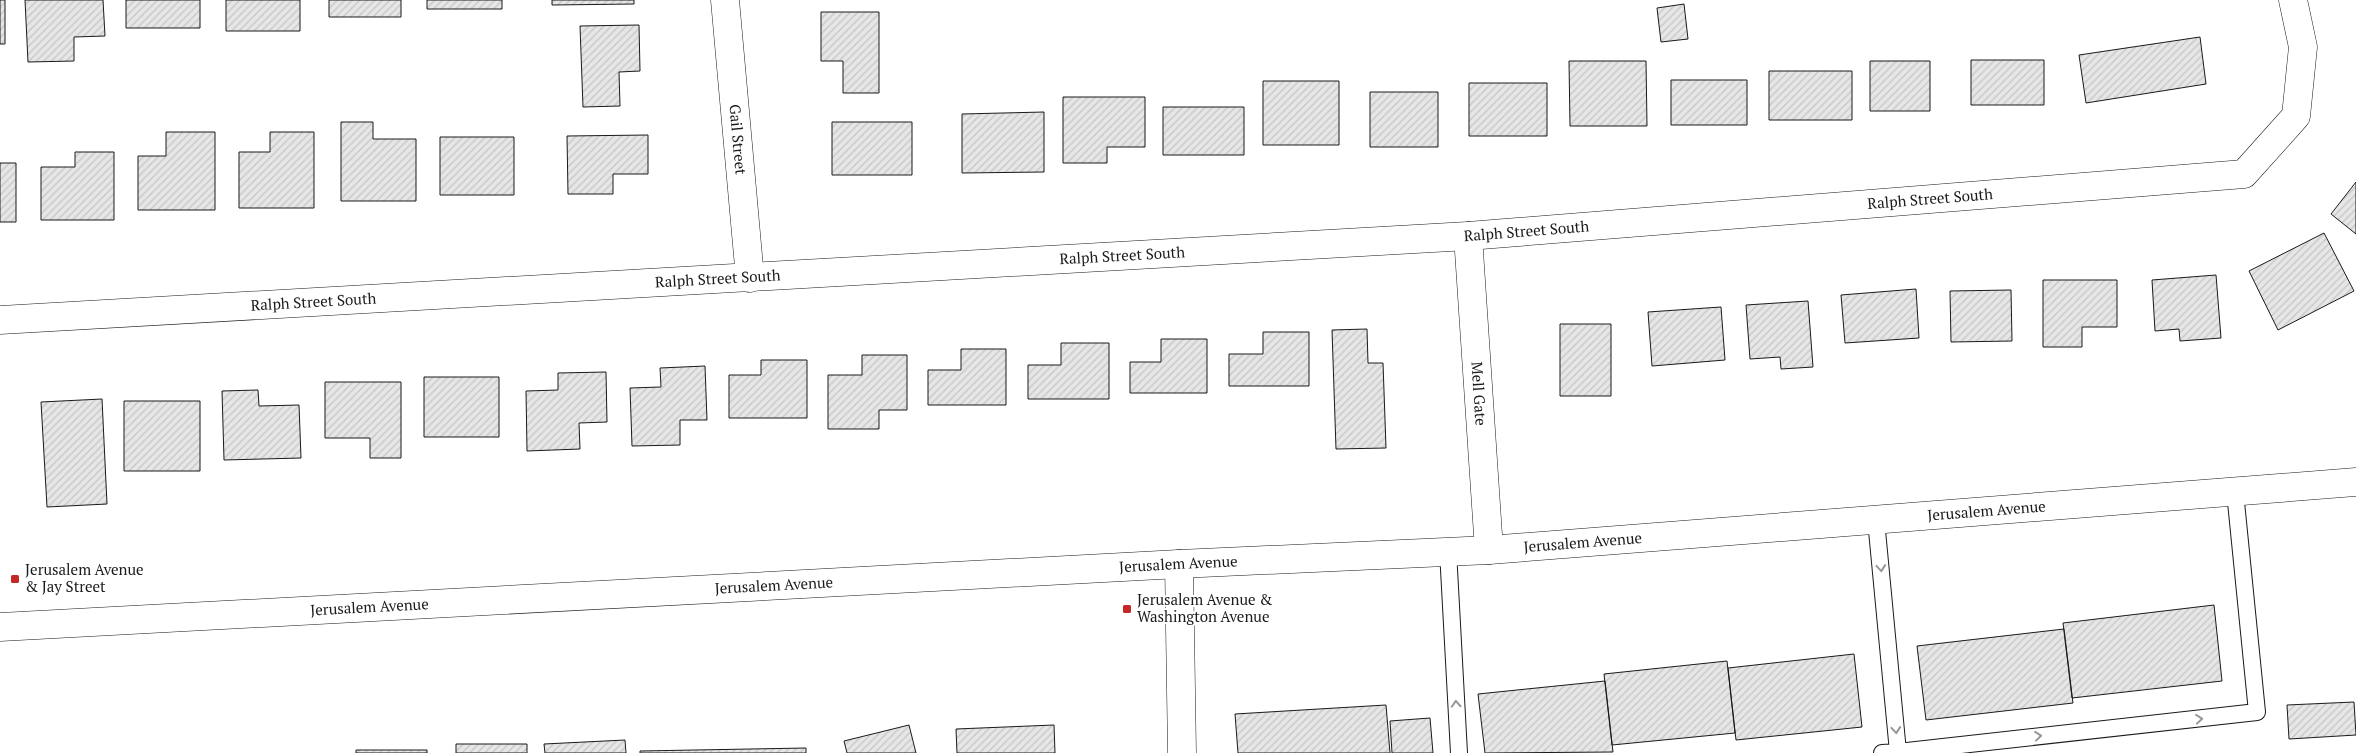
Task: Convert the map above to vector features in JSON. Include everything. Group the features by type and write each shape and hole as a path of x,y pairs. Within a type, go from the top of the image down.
{"street":[{"name":"Gail Street","path":"725,0 750,278"},
{"name":"Ralph Street South","path":"0,320 1468,236 2244,174 2296,116 2303,47 2293,0"},
{"name":"Mell Gate","path":"1468,236 1489,550"},
{"name":"Jerusalem Avenue","path":"0,627 1179,564 1489,550 2356,482"},
{"path":"1179,564 1182,753"}],"lane":[{"path":"1876,520 1890,752 2257,712 2235,492"},
{"path":"1448,551 1459,753"}],"building":[{"path":"0,0 5,0 5,44 0,44"},
{"path":"25,0 103,0 105,36 74,37 74,61 28,62"},
{"path":"126,0 200,0 200,28 126,28"},
{"path":"226,0 300,0 300,31 226,31"},
{"path":"329,0 401,0 401,17 329,17"},
{"path":"427,0 502,0 502,9 427,9"},
{"path":"552,0 634,0 634,4 552,5"},
{"path":"1684,4 1688,39 1661,42 1657,8"},
{"path":"821,12 879,12 879,93 843,93 843,61 821,61"},
{"path":"639,25 640,71 619,72 620,106 583,107 580,26"},
{"path":"2200,37 2206,84 2086,103 2079,55"},
{"path":"1971,60 2044,60 2044,105 1971,105"},
{"path":"1569,61 1646,61 1647,126 1570,126"},
{"path":"1870,61 1930,61 1930,111 1870,111"},
{"path":"1769,71 1852,71 1852,120 1769,120"},
{"path":"1671,80 1747,80 1747,125 1671,125"},
{"path":"1263,81 1339,81 1339,145 1263,145"},
{"path":"1469,83 1547,83 1547,136 1469,136"},
{"path":"1370,92 1438,92 1438,147 1370,147"},
{"path":"1063,97 1145,97 1145,147 1107,147 1107,163 1063,163"},
{"path":"1163,107 1244,107 1244,155 1163,155"},
{"path":"1044,112 1044,172 962,173 962,114"},
{"path":"341,122 373,122 373,139 416,139 416,201 341,201"},
{"path":"832,122 912,122 912,175 832,175"},
{"path":"166,132 215,132 215,210 138,210 138,156 166,156"},
{"path":"270,132 314,132 314,208 239,208 239,152 270,152"},
{"path":"648,135 648,174 613,174 613,194 568,194 567,136"},
{"path":"440,137 514,137 514,195 440,195"},
{"path":"75,152 114,152 114,220 41,220 41,167 75,167"},
{"path":"0,163 16,163 16,222 0,222"},
{"path":"2356,182 2356,234 2331,214"},
{"path":"2324,233 2354,291 2278,330 2249,271"},
{"path":"2216,275 2221,338 2180,341 2179,329 2155,331 2152,280"},
{"path":"2043,280 2117,280 2117,327 2082,327 2082,347 2043,347"},
{"path":"1916,289 1919,338 1845,343 1841,295"},
{"path":"2011,290 2012,341 1951,342 1950,291"},
{"path":"1808,301 1813,367 1781,369 1780,357 1750,359 1746,305"},
{"path":"1721,307 1725,360 1652,366 1648,312"},
{"path":"1560,324 1611,324 1611,396 1560,396"},
{"path":"1367,329 1368,363 1383,363 1386,448 1336,449 1332,330"},
{"path":"1263,332 1309,332 1309,386 1229,386 1229,354 1263,354"},
{"path":"1161,339 1207,339 1207,393 1130,393 1130,362 1161,362"},
{"path":"1061,343 1109,343 1109,399 1028,399 1028,365 1061,365"},
{"path":"961,349 1006,349 1006,405 928,405 928,370 961,370"},
{"path":"862,355 907,355 907,410 879,410 879,429 828,429 828,375 862,375"},
{"path":"761,360 807,360 807,418 729,418 729,375 761,375"},
{"path":"705,366 707,420 680,420 680,445 632,446 630,388 661,387 660,368"},
{"path":"606,372 607,422 579,423 580,449 527,451 526,391 558,390 558,373"},
{"path":"424,377 499,377 499,437 424,437"},
{"path":"325,382 401,382 401,458 370,458 370,438 325,438"},
{"path":"258,390 259,406 299,405 301,458 224,460 222,391"},
{"path":"102,399 107,504 47,507 41,402"},
{"path":"124,401 200,401 200,471 124,471"},
{"path":"2214,605 2222,681 2072,698 2063,623"},
{"path":"2064,629 2073,703 1926,720 1917,646"},
{"path":"1854,654 1862,727 1736,740 1728,668"},
{"path":"1727,661 1735,733 1612,745 1604,674"},
{"path":"1605,681 1613,752 1485,753 1478,694"},
{"path":"2354,702 2356,735 2289,739 2287,705"},
{"path":"1386,705 1390,753 1238,753 1235,714"},
{"path":"1430,718 1433,753 1392,753 1390,721"},
{"path":"909,725 916,753 847,753 844,741"},
{"path":"1054,725 1055,753 957,753 956,729"},
{"path":"625,740 626,753 545,753 544,744"},
{"path":"456,744 527,744 527,753 456,753"},
{"path":"806,748 806,753 640,753 640,751"},
{"path":"356,750 427,750 427,753 356,753"}],"place":[{"name":"Jerusalem Avenue & Jay Street","path":"15,579"},
{"name":"Jerusalem Avenue & Washington Avenue","path":"1127,609"}]}
